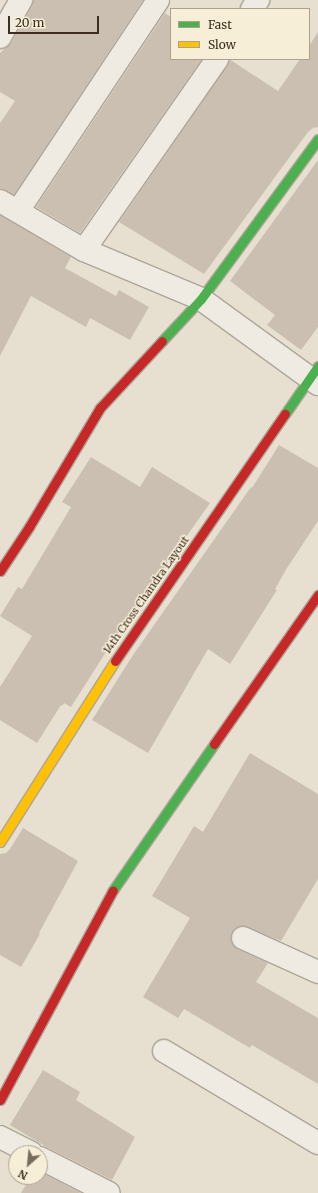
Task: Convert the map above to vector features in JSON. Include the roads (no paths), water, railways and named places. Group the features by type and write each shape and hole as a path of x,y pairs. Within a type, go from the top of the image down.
{"street":[{"path":"0,37 21,0"},
{"path":"158,0 9,206 84,250 202,299 315,376"},
{"path":"84,250 216,60"},
{"path":"0,571 29,527 100,408 202,299 318,139"},
{"name":"14th Cross Chandra Layout","path":"0,842 123,648 315,376"},
{"path":"0,1100 107,899 318,595"},
{"path":"243,938 318,972"},
{"path":"164,1051 318,1143"},
{"path":"0,1137 16,1145"},
{"path":"48,1162 109,1193"}]}
